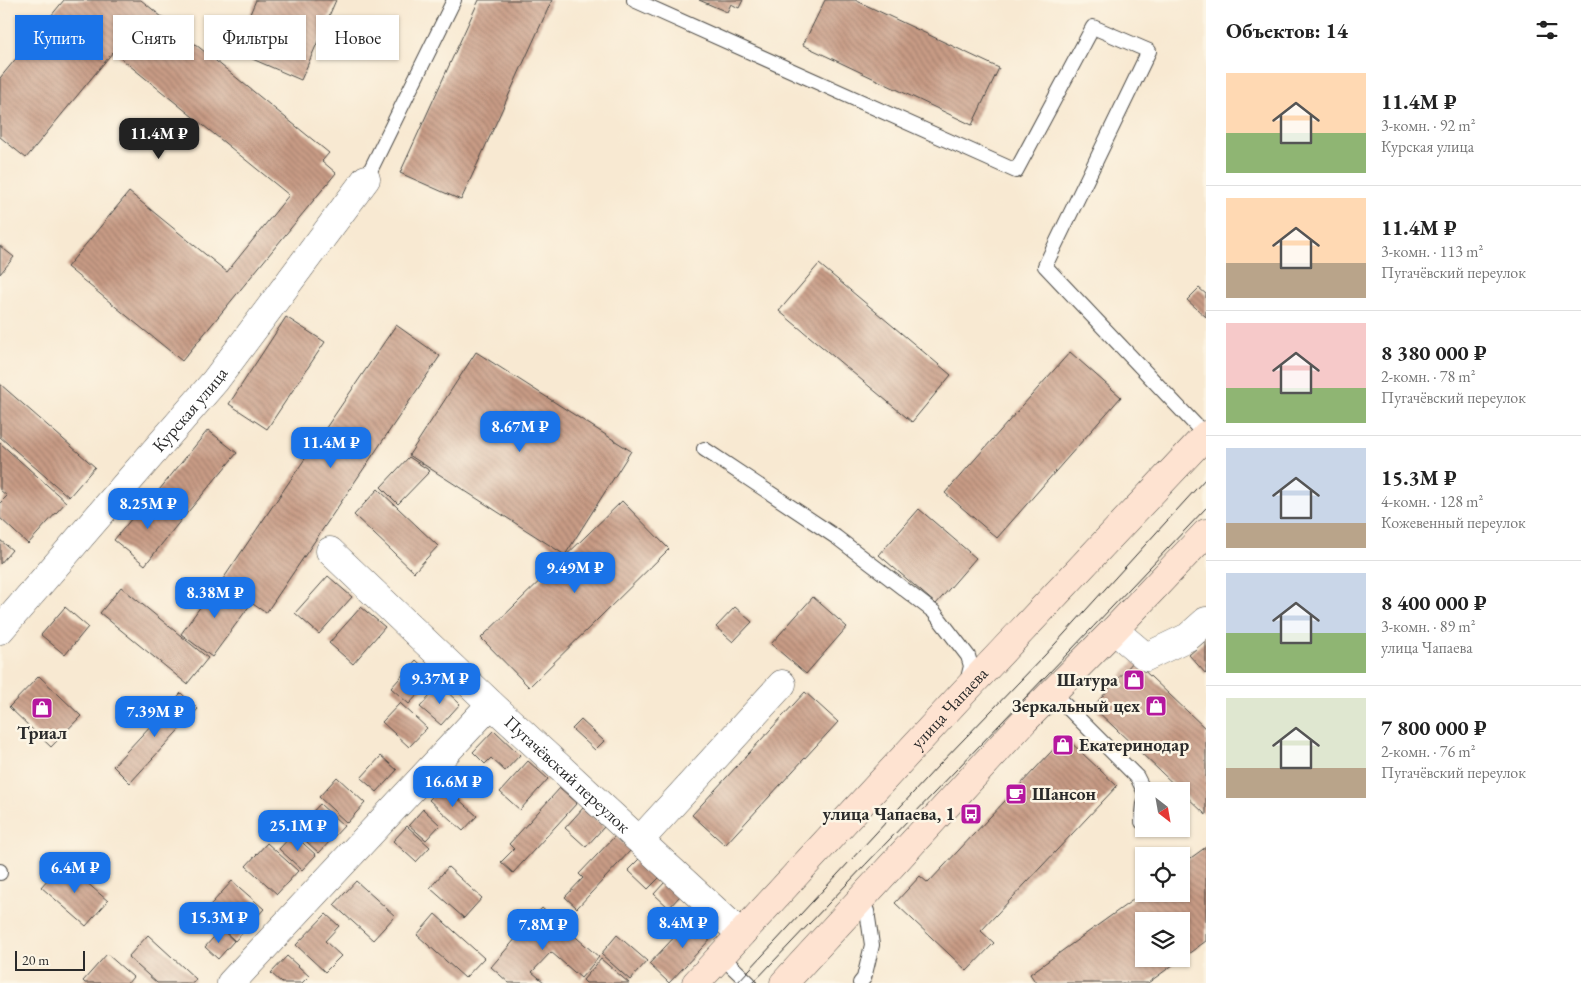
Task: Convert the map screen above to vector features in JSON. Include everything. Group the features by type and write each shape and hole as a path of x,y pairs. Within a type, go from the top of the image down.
{"main road":[{"name":"улица Чапаева","path":"696,983 964,692 1206,436"},
{"path":"784,983 856,902 1052,692 1206,533"}],"street":[{"name":"Курская улица","path":"0,630 215,381 366,179"},
{"name":"Пугачёвский переулок","path":"330,551 491,704 741,934"},
{"path":"1114,630 1146,657 1188,637 1206,622"},
{"path":"640,840 782,684"},
{"path":"231,983 491,704"}],"lane":[{"path":"366,179 454,0"},
{"path":"634,0 1016,171 1093,27 1149,51 1045,266 1206,436"},
{"path":"704,449 836,537 934,612 968,656 971,666 964,692"},
{"path":"1052,692 1137,777 1139,782"},
{"path":"856,902 867,911 872,945 864,978 860,983"},
{"path":"721,956 749,983"}],"building":[{"path":"64,0 141,0 159,15 113,15 113,52 26,158 0,137 0,78 15,60 103,60 103,15 52,15"},
{"path":"256,0 336,0 329,15 316,15 316,46 301,80 255,60 306,60 306,15 250,15"},
{"path":"479,0 552,0 461,200 400,173"},
{"path":"699,0 743,0 739,8 731,4 727,12"},
{"path":"825,0 855,0 999,68 972,125 803,45"},
{"path":"194,43 204,51 204,60 215,60 329,153 322,161 336,173 182,361 67,267 129,192 227,272 289,195 123,60 194,60"},
{"path":"0,246 14,257 0,274"},
{"path":"819,264 951,375 912,422 779,311"},
{"path":"1199,288 1206,294 1206,317 1187,300"},
{"path":"286,317 325,342 267,429 229,404"},
{"path":"396,325 440,356 266,613 221,582"},
{"path":"476,352 631,451 565,555 409,455"},
{"path":"1070,352 1121,397 997,538 945,493"},
{"path":"0,384 95,467 69,497 0,437"},
{"path":"208,430 237,453 183,518 155,495"},
{"path":"0,443 66,502 28,544 0,518 0,503 7,496 0,490"},
{"path":"409,457 430,471 398,504 381,487"},
{"path":"378,489 438,546 414,572 354,515"},
{"path":"151,495 181,520 145,565 114,540"},
{"path":"622,501 669,549 529,687 481,638"},
{"path":"919,509 976,558 936,604 879,555"},
{"path":"0,540 12,550 0,564"},
{"path":"328,576 352,597 319,634 295,613"},
{"path":"218,582 250,605 212,657 181,634"},
{"path":"121,587 208,658 187,684 100,613"},
{"path":"813,597 847,627 806,674 771,644"},
{"path":"65,607 88,627 65,655 41,635"},
{"path":"361,607 385,627 353,664 329,643"},
{"path":"735,607 752,622 733,642 716,627"},
{"path":"1206,640 1206,674 1189,655"},
{"path":"416,660 434,677 409,704 391,688"},
{"path":"1134,661 1206,729 1206,815 1190,800 1190,782 1171,782 1093,707"},
{"path":"39,676 81,716 51,747 9,707"},
{"path":"440,685 460,704 441,725 420,707"},
{"path":"805,692 838,722 725,845 692,815"},
{"path":"181,693 198,709 130,783 113,766"},
{"path":"400,703 427,728 409,747 382,722"},
{"path":"581,720 604,741 595,750 572,729"},
{"path":"494,730 520,755 505,771 491,758 485,764 473,752"},
{"path":"1065,737 1117,786 981,931 994,943 967,971 895,903 920,876 928,883"},
{"path":"381,756 397,770 377,792 361,778"},
{"path":"528,761 548,779 520,810 500,792"},
{"path":"337,777 365,803 347,823 319,797"},
{"path":"443,785 477,816 463,831 429,800"},
{"path":"560,788 577,803 513,873 501,862 514,849 509,844"},
{"path":"320,804 344,826 319,853 295,831"},
{"path":"583,808 604,827 586,847 565,828"},
{"path":"423,809 440,825 426,840 409,825"},
{"path":"407,826 430,847 416,862 393,841"},
{"path":"293,834 316,855 302,870 279,849"},
{"path":"615,836 631,850 577,908 565,897 583,878 579,874"},
{"path":"267,843 298,871 277,894 246,866"},
{"path":"1206,847 1206,941 1190,953 1190,912 1135,912 1135,967 1170,967 1148,983 1036,983 1030,974 1135,898 1135,902 1190,902 1190,859"},
{"path":"640,858 660,877 648,889 628,870"},
{"path":"63,862 108,901 86,926 41,887"},
{"path":"448,867 482,898 464,918 430,888"},
{"path":"232,881 264,909 235,941 204,912"},
{"path":"356,881 395,916 373,940 334,905"},
{"path":"665,882 680,896 669,908 654,894"},
{"path":"542,908 599,957 581,978 551,952 532,972 545,983 509,983 491,967"},
{"path":"326,914 339,926 325,941 341,956 325,972 296,945"},
{"path":"435,914 484,958 465,978 417,935"},
{"path":"696,914 716,933 669,983 649,964"},
{"path":"221,929 234,941 218,959 205,947"},
{"path":"148,935 196,979 193,983 157,983 128,957"},
{"path":"617,935 647,961 630,980 601,954"},
{"path":"107,954 133,977 128,983 85,983 83,981"},
{"path":"287,956 309,976 302,983 282,983 271,973"},
{"path":"601,959 629,983 586,983 583,980"}],"tram line":[{"path":"737,983 938,766 1045,655 1206,478"},
{"path":"753,983 1206,508"}],"place":[{"name":"Шатура","path":"1134,680"},
{"name":"Зеркальный цех","path":"1156,706"},
{"name":"Триал","path":"42,708"},
{"name":"Екатеринодар","path":"1063,745"},
{"name":"Шансон","path":"1016,794"},
{"name":"улица Чапаева, 1","path":"971,814"}]}
